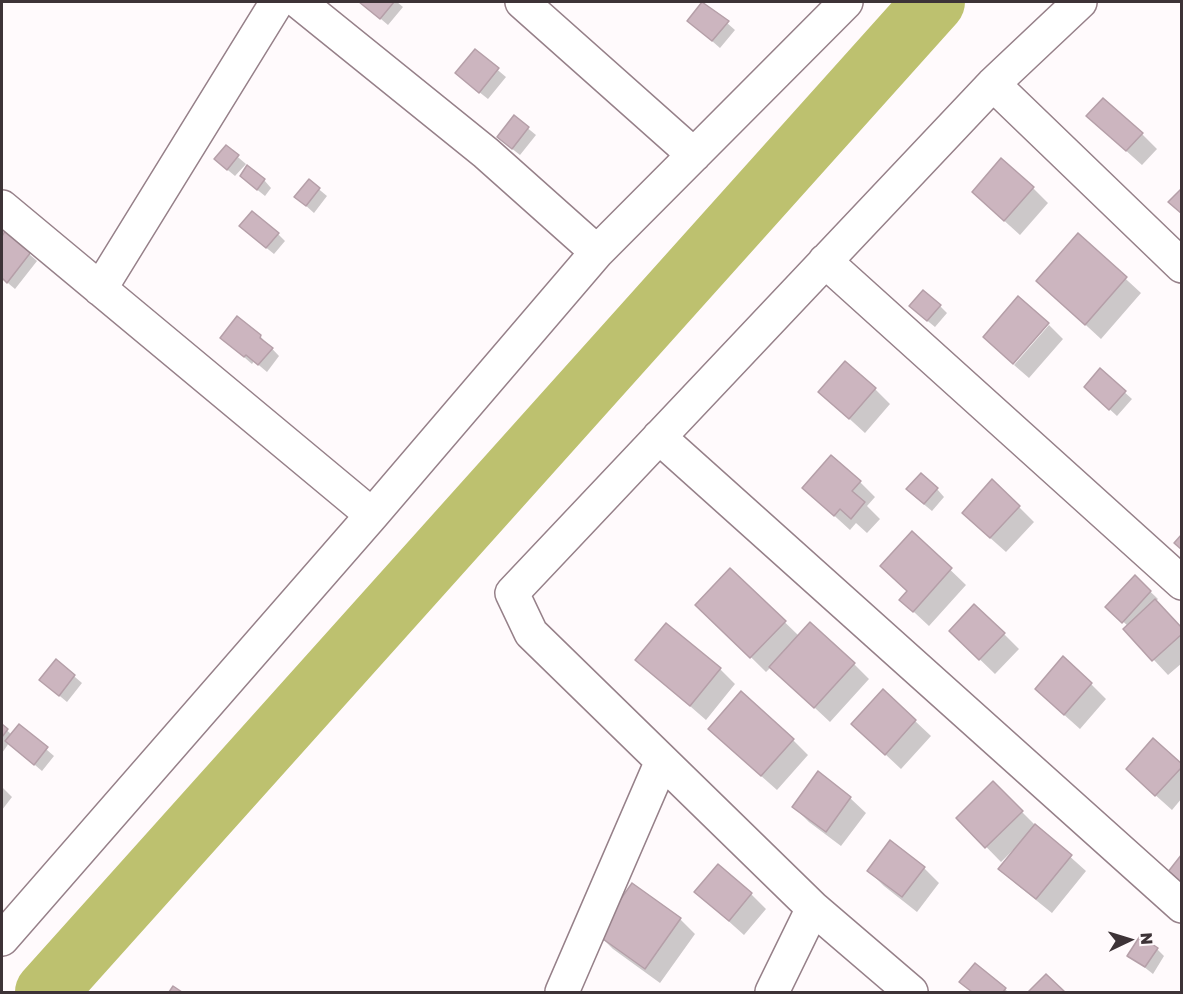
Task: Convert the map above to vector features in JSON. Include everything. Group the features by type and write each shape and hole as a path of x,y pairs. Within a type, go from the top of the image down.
{"street":[{"path":"100,289 277,2"},
{"path":"299,2 486,153 597,252"},
{"path":"522,2 694,155"},
{"path":"2,939 372,515 597,252 846,2"},
{"path":"911,993 813,908 531,633 512,593 993,84 1080,2"},
{"path":"993,84 1182,266"},
{"path":"2,207 372,515"},
{"path":"825,261 1182,583"},
{"path":"659,437 1182,906"},
{"path":"562,993 662,761"},
{"path":"772,993 813,908"}],"building":[{"path":"359,2 394,2 380,19"},
{"path":"702,2 729,21 712,41 687,21"},
{"path":"475,49 499,68 479,93 455,73"},
{"path":"1103,98 1143,133 1126,151 1086,116"},
{"path":"514,115 529,127 512,149 497,137"},
{"path":"226,145 239,155 227,170 214,159"},
{"path":"1001,158 1034,187 1004,221 972,192"},
{"path":"247,165 265,179 257,190 240,176"},
{"path":"309,179 320,188 306,206 294,197"},
{"path":"1182,188 1182,214 1168,202"},
{"path":"252,211 279,233 266,248 239,226"},
{"path":"5,231 31,252 7,283 2,278 2,236"},
{"path":"1078,233 1127,277 1085,325 1036,281"},
{"path":"923,290 941,305 927,321 909,306"},
{"path":"1018,296 1049,323 1013,364 983,337"},
{"path":"237,316 273,348 258,365 220,338"},
{"path":"845,361 876,388 849,419 818,392"},
{"path":"1100,368 1126,391 1109,410 1084,387"},
{"path":"831,455 861,481 852,491 865,502 851,519 840,509 834,516 802,488"},
{"path":"921,473 938,488 924,504 906,489"},
{"path":"992,479 1020,506 990,538 962,513"},
{"path":"912,531 952,568 913,612 899,600 907,591 880,566"},
{"path":"1182,534 1182,550 1174,543"},
{"path":"730,568 786,621 750,658 695,605"},
{"path":"1135,575 1151,591 1122,623 1105,607"},
{"path":"1155,599 1182,628 1182,634 1152,661 1123,629"},
{"path":"974,604 1005,633 979,660 949,631"},
{"path":"810,622 855,663 814,708 769,667"},
{"path":"666,623 721,668 690,706 635,660"},
{"path":"1063,656 1092,683 1064,715 1035,689"},
{"path":"56,659 75,675 59,696 39,680"},
{"path":"883,689 916,720 885,755 851,724"},
{"path":"741,691 794,739 761,776 708,729"},
{"path":"2,724 8,729 2,737"},
{"path":"19,724 48,747 34,765 5,741"},
{"path":"1153,738 1182,764 1182,767 1155,796 1126,769"},
{"path":"818,771 851,797 826,832 792,807"},
{"path":"993,781 1023,811 985,848 956,818"},
{"path":"1035,824 1072,855 1036,899 998,869"},
{"path":"890,840 925,867 902,897 867,871"},
{"path":"1182,854 1181,891 1164,877"},
{"path":"718,864 752,893 729,921 694,892"},
{"path":"632,883 681,918 645,969 596,934"},
{"path":"1140,936 1158,948 1145,967 1127,956"},
{"path":"975,963 1006,988 1003,992 972,992 959,982"},
{"path":"1046,974 1065,992 1028,992"},
{"path":"173,986 182,992 169,992"}],"waterway":[{"path":"46,992 934,2"}]}
